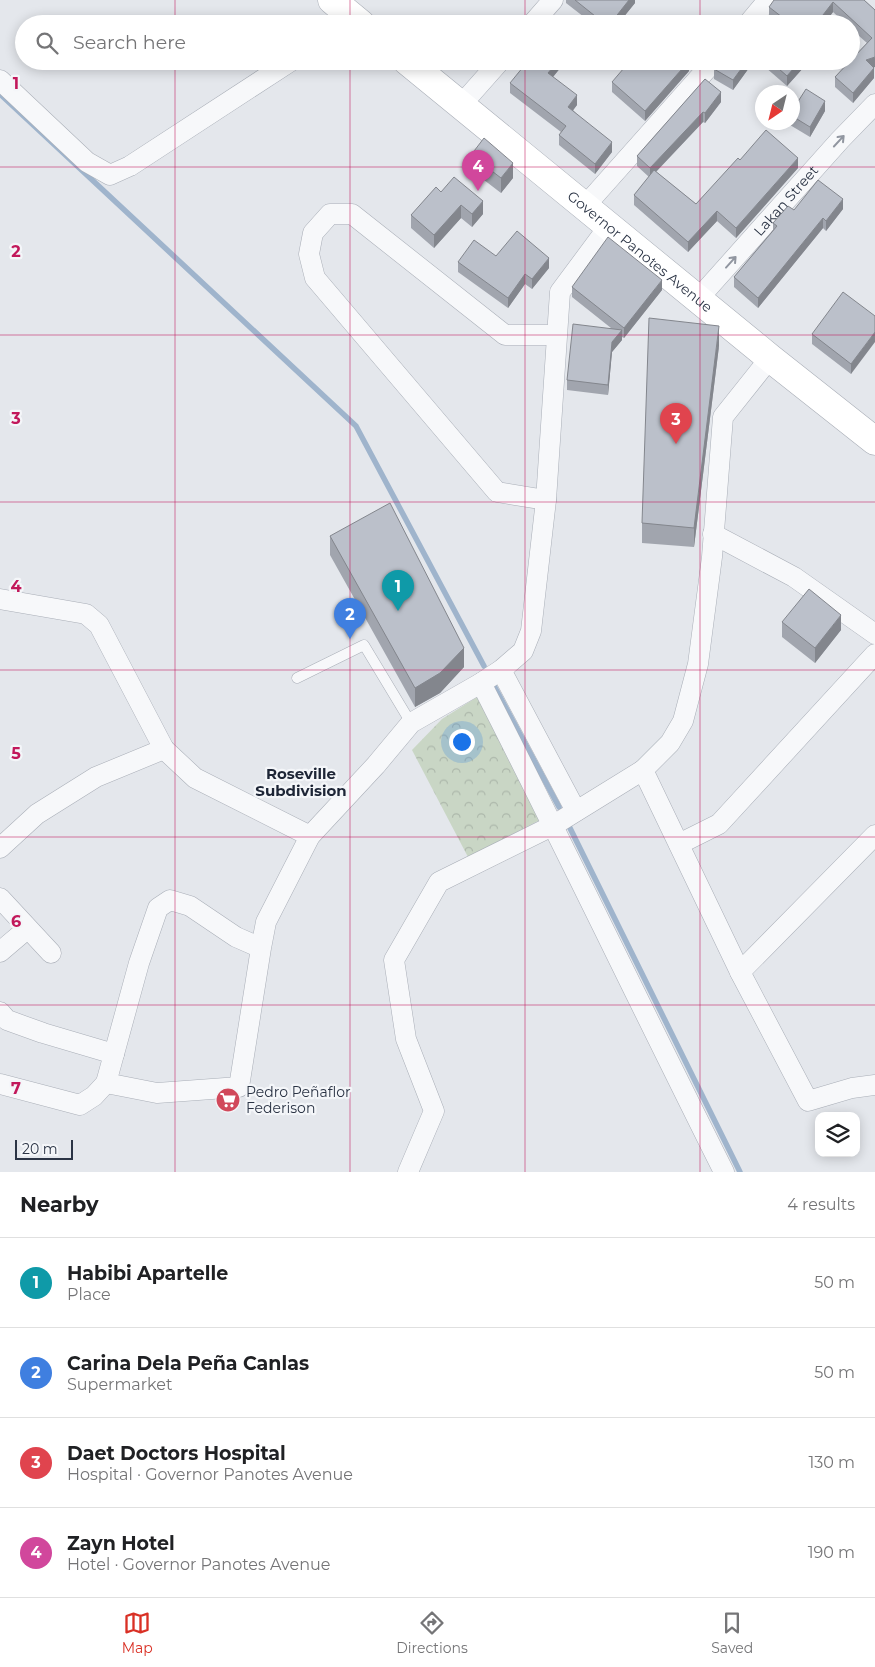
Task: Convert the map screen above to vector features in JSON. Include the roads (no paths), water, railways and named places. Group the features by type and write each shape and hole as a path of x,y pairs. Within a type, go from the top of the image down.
{"main road":[{"path":"332,0 348,15"},
{"name":"Governor Panotes Avenue","path":"418,70 770,358 875,441"}],"street":[{"path":"540,15 553,0"},
{"path":"756,15 768,0"},
{"path":"0,80 87,162 110,175 130,166 277,70"},
{"path":"461,105 492,70"},
{"path":"585,206 706,70"},
{"name":"Lakan Street","path":"698,299 840,140 875,104"},
{"path":"546,500 497,492 315,278 309,254 313,233 330,214 352,214 505,335 556,335"},
{"path":"106,1083 157,1093 239,1087 266,922 310,836 376,765 411,723 481,683 523,652 531,631 546,500 560,292 609,226"},
{"path":"408,1172 434,1111 406,1039 394,960 439,882 554,825 576,812 643,770 670,743 683,721 698,664 714,534 723,417 770,358"},
{"path":"714,534 794,577 875,634"},
{"path":"0,600 86,614 99,625 164,749 195,778 310,836"},
{"path":"679,844 718,824 875,654"},
{"path":"501,670 576,812"},
{"path":"481,683 554,825 630,984 724,1172"},
{"path":"0,848 37,814 96,777 164,749"},
{"path":"643,770 740,972 808,1102 852,1088 875,1085"},
{"path":"740,972 875,835"},
{"path":"0,898 50,953"},
{"path":"0,1084 80,1105 94,1096 106,1083 139,963 158,908 170,900 190,906 236,937 261,948"},
{"path":"0,952 27,929"},
{"path":"0,1012 7,1020 16,1024 114,1054"}],"lane":[{"path":"297,678 364,645 411,723"}],"waterway":[{"path":"0,94 356,426 484,666"},
{"path":"492,682 559,807"},
{"path":"567,822 740,1172"}],"place":[{"name":"Zayn Hotel","path":"478,191"},
{"name":"Daet Doctors Hospital","path":"676,444"},
{"name":"Habibi Apartelle","path":"398,611"},
{"name":"Carina Dela Peña Canlas","path":"350,639"},
{"name":"Pedro Peñaflor Federison","path":"228,1100"}],"district":[{"name":"Roseville Subdivision","path":"301,782"}]}
